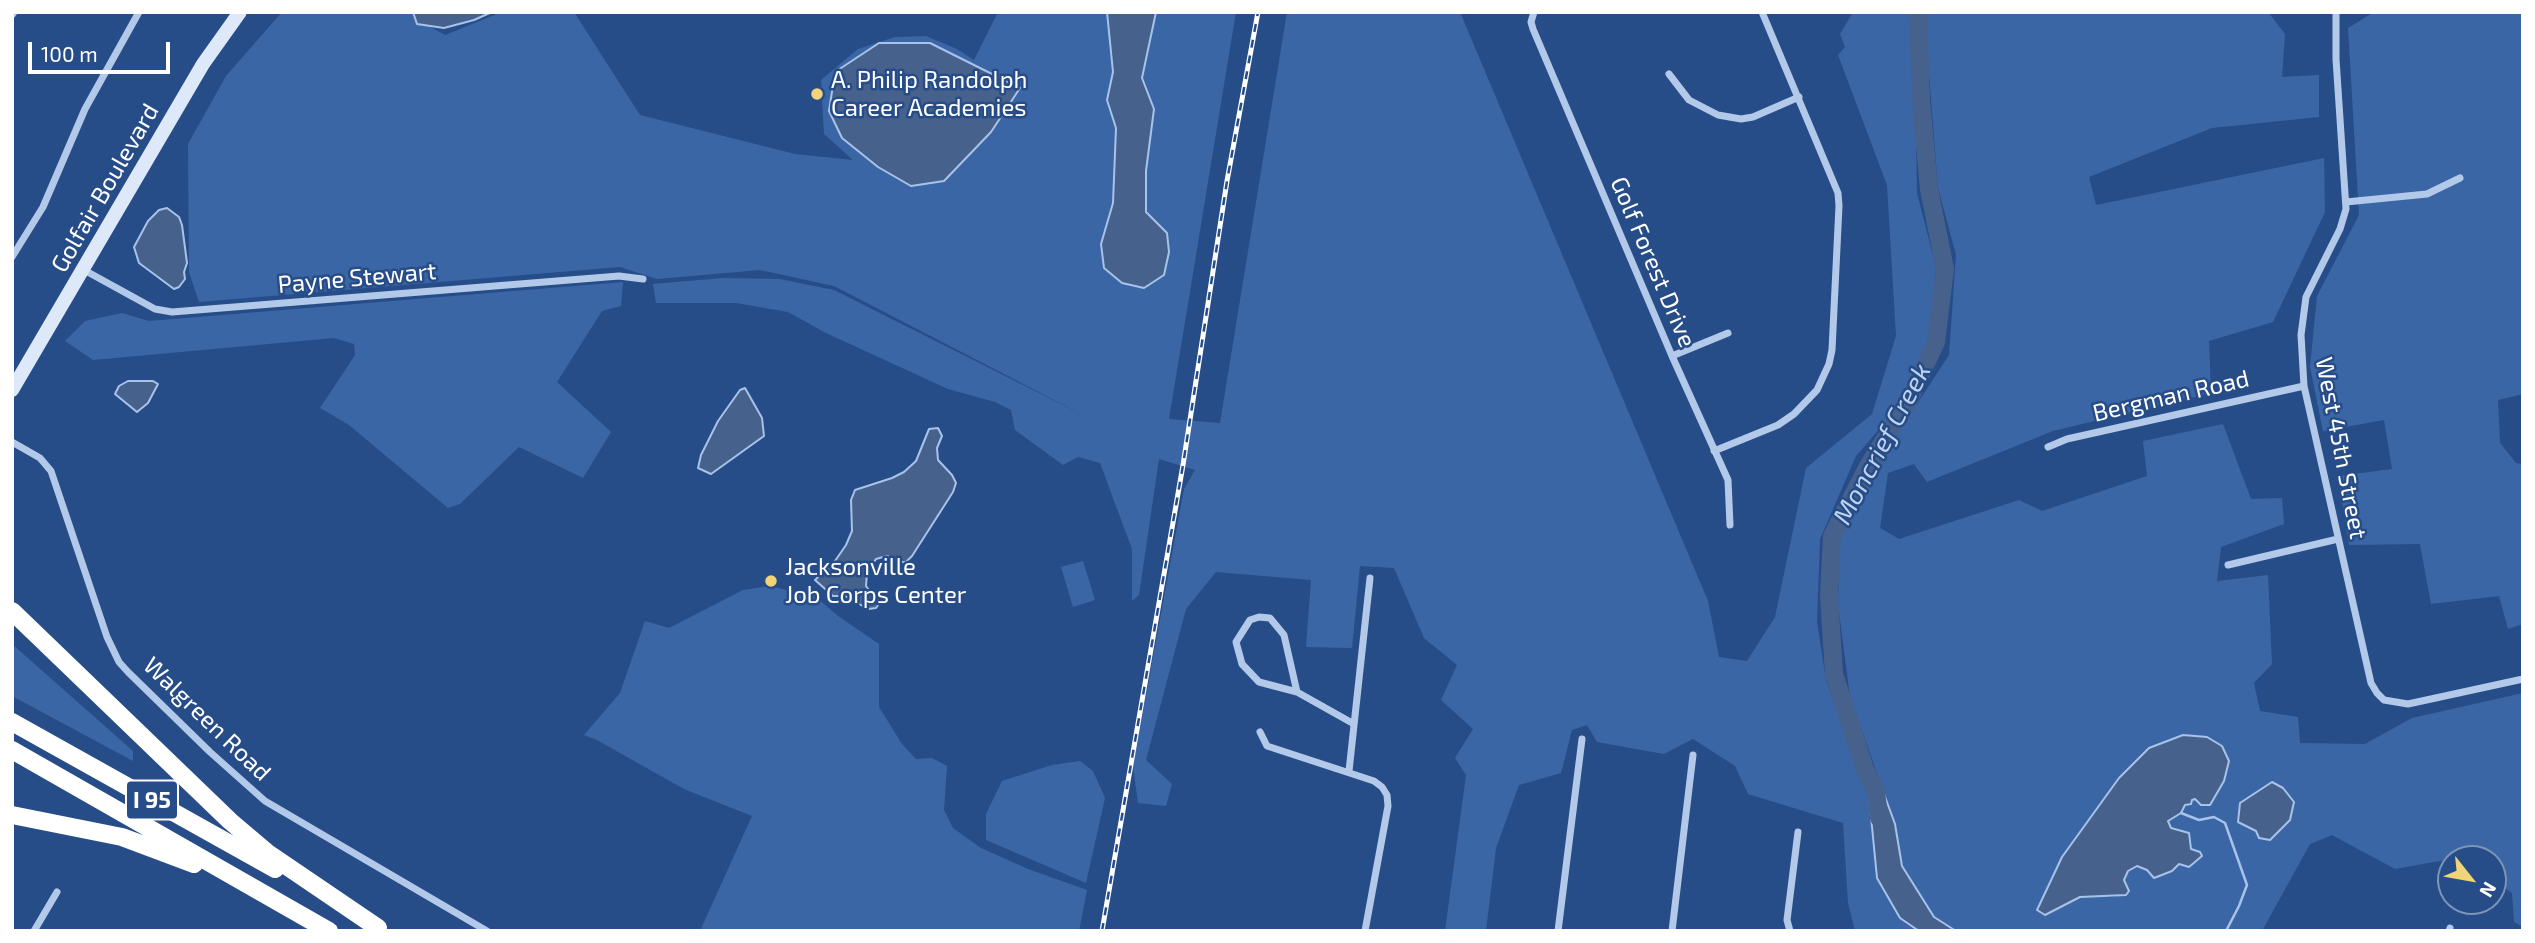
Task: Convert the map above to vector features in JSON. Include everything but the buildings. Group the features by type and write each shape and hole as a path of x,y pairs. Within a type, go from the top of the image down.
{"highway":[{"path":"12,611 230,821 269,854 381,929"},
{"name":"I 95","path":"12,722 381,929"},
{"name":"I 95","path":"12,750 328,931"},
{"path":"12,815 111,834 149,845 273,899"}],"main road":[{"name":"Golfair Boulevard","path":"12,390 203,64 240,12"}],"street":[{"path":"12,257 43,207 85,109 139,12"},
{"path":"1714,451 1778,425 1794,414 1817,390 1829,365 1832,350 1839,205 1835,183 1762,12"},
{"name":"West 45th Street","path":"2336,12 2336,59 2346,202 2344,219 2306,297 2301,335 2304,386 2371,683 2384,700 2408,704 2523,679"},
{"name":"Golf Forest Drive","path":"1533,14 1533,29 1672,356 1728,480 1730,525"},
{"path":"1669,74 1689,100 1718,115 1753,117 1799,97"},
{"path":"2346,202 2427,194 2459,178"},
{"name":"Payne Stewart","path":"84,270 155,309 172,312 618,275 643,279"},
{"path":"1672,356 1728,333"},
{"name":"Bergman Road","path":"2048,447 2067,439 2304,386"},
{"name":"Walgreen Road","path":"12,442 40,458 51,471 107,637 119,662 128,672 265,801 487,931"},
{"path":"2228,565 2338,539"},
{"path":"1349,771 1370,578"},
{"path":"1297,692 1284,635 1270,618 1250,620 1236,642 1242,664 1259,682 1297,692 1354,724"},
{"path":"1260,732 1267,746 1374,781 1387,795 1388,806 1365,931"},
{"path":"1558,931 1582,739"},
{"path":"1672,931 1693,755"},
{"path":"1788,931 1787,920 1798,832"},
{"path":"34,931 57,892"}],"shaded area":[{"path":"282,12 416,12 420,21 445,35 502,12 574,12 640,115 795,154 853,160 824,134 821,80 858,49 895,37 926,36 957,49 974,60 998,12 1236,12 1169,419 1220,423 1287,12 1460,12 1708,601 1719,657 1747,661 1775,617 1806,468 1872,414 1896,336 1887,185 1838,55 1845,47 1840,34 1853,12 1914,12 1917,193 1936,267 1929,342 1895,411 1856,456 1820,539 1817,622 1826,680 1869,796 1877,878 1900,918 1919,931 1855,931 1848,903 1843,823 1748,794 1735,766 1693,739 1664,754 1597,742 1587,725 1572,730 1561,773 1519,785 1496,848 1486,931 1445,931 1466,775 1455,758 1473,729 1441,700 1457,665 1424,638 1394,568 1360,566 1352,648 1306,647 1311,580 1216,572 1186,609 1146,760 1172,784 1166,806 1138,803 1133,766 1184,489 1195,470 1159,459 1139,595 1132,601 1132,549 1100,463 1078,457 1063,465 1015,430 1011,410 995,402 948,389 826,333 788,312 736,303 656,303 653,284 723,278 780,279 834,290 1087,417 834,286 760,270 657,279 620,267 199,302 189,272 188,144 226,76"},
{"path":"413,12 492,12 444,28 417,24"},
{"path":"1107,12 1156,12 1142,78 1154,109 1146,171 1146,212 1167,233 1169,252 1164,275 1144,288 1122,283 1104,268 1101,244 1113,203 1116,128 1107,100 1113,72"},
{"path":"1924,12 2268,12 2285,34 2282,77 2319,75 2319,117 2212,128 2089,177 2096,205 2324,158 2325,212 2273,322 2209,341 2211,393 2053,431 1927,482 1914,464 1888,473 1880,528 1899,539 2019,500 2042,511 2147,476 2143,441 2223,424 2251,499 2282,498 2284,524 2221,547 2217,581 2268,575 2272,664 2254,683 2260,711 2298,717 2300,743 2365,744 2412,718 2523,693 2523,927 2514,922 2512,893 2507,890 2507,845 2437,845 2437,862 2395,869 2332,835 2310,844 2262,931 1956,931 1934,917 1902,866 1895,824 1850,697 1838,604 1840,534 1881,459 1949,355 1956,255 1938,188","holes":["2183,735 2207,737 2222,746 2229,761 2224,781 2192,800 2185,805 2181,813 2168,821 2171,828 2190,842 2191,850 2172,871 2158,875 2137,866 2128,871 2124,880 2128,891 2114,897 2080,897 2062,857 2119,778 2149,748"]},
{"path":"2374,12 2523,12 2523,394 2498,400 2500,443 2516,463 2523,464 2523,624 2508,629 2499,596 2431,604 2420,544 2349,545 2338,476 2392,469 2384,420 2323,431 2310,367 2317,296 2359,215 2348,28"},
{"path":"879,43 930,43 1020,88 991,132 944,181 911,186 878,167 842,138 829,111 835,72"},
{"path":"167,208 179,217 182,225 187,263 185,279 174,289 139,263 134,247 148,221 159,210"},
{"path":"623,282 621,306 602,311 557,382 611,432 583,478 519,447 460,504 448,508 349,425 320,408 355,355 354,344 334,338 93,360 65,341 85,321 122,313 149,321"},
{"path":"128,381 153,381 158,384 148,403 137,412 115,394 119,386"},
{"path":"745,388 762,418 764,436 711,474 698,468 701,455 718,421 740,390"},
{"path":"938,428 942,436 937,448 938,460 956,483 953,492 906,562 887,556 874,562 867,573 866,586 879,604 876,608 868,609 845,596 833,596 815,580 835,561 846,545 852,531 851,500 855,490 904,472 916,461 929,429"},
{"path":"1083,561 1095,600 1073,607 1061,567"},
{"path":"770,586 794,592 808,590 838,616 879,644 879,707 902,744 916,759 932,758 947,766 944,810 953,828 981,848 1028,869 1087,890 1079,931 700,931 752,816 684,789 584,735 620,693 645,621 669,628 743,590"},
{"path":"12,644 133,751 133,761 12,696"},
{"path":"2183,735 2207,737 2222,746 2229,761 2224,781 2210,805 2201,805 2195,799 2192,800 2191,804 2185,805 2181,813 2168,821 2171,828 2189,833 2191,849 2200,852 2202,856 2189,867 2179,864 2172,871 2154,878 2147,870 2137,866 2128,871 2124,880 2129,891 2126,895 2080,897 2045,915 2037,910 2062,857 2119,778 2149,748"},
{"path":"1080,761 1093,771 1105,798 1086,883 986,840 986,814 1002,781 1052,765"},
{"path":"2272,782 2283,788 2294,802 2290,820 2270,840 2259,838 2256,831 2238,822 2240,803"},
{"path":"1884,794 1895,824 1902,866 1934,917 1956,931 1919,931 1900,918 1877,878 1869,796"}],"waterway":[{"name":"Moncrief Creek","path":"1879,818 1876,791 1865,769 1834,674 1829,596 1832,536 1867,468 1908,402 1936,342 1945,269 1929,189 1921,100 1918,12"},
{"path":"2181,813 2199,820 2214,817 2225,823 2247,885 2226,931"}],"railway":[{"path":"1102,931 1183,465 1227,181 1258,12"}],"place":[{"name":"A. Philip Randolph Career Academies","path":"817,94"},
{"name":"Jacksonville Job Corps Center","path":"771,581"}]}
